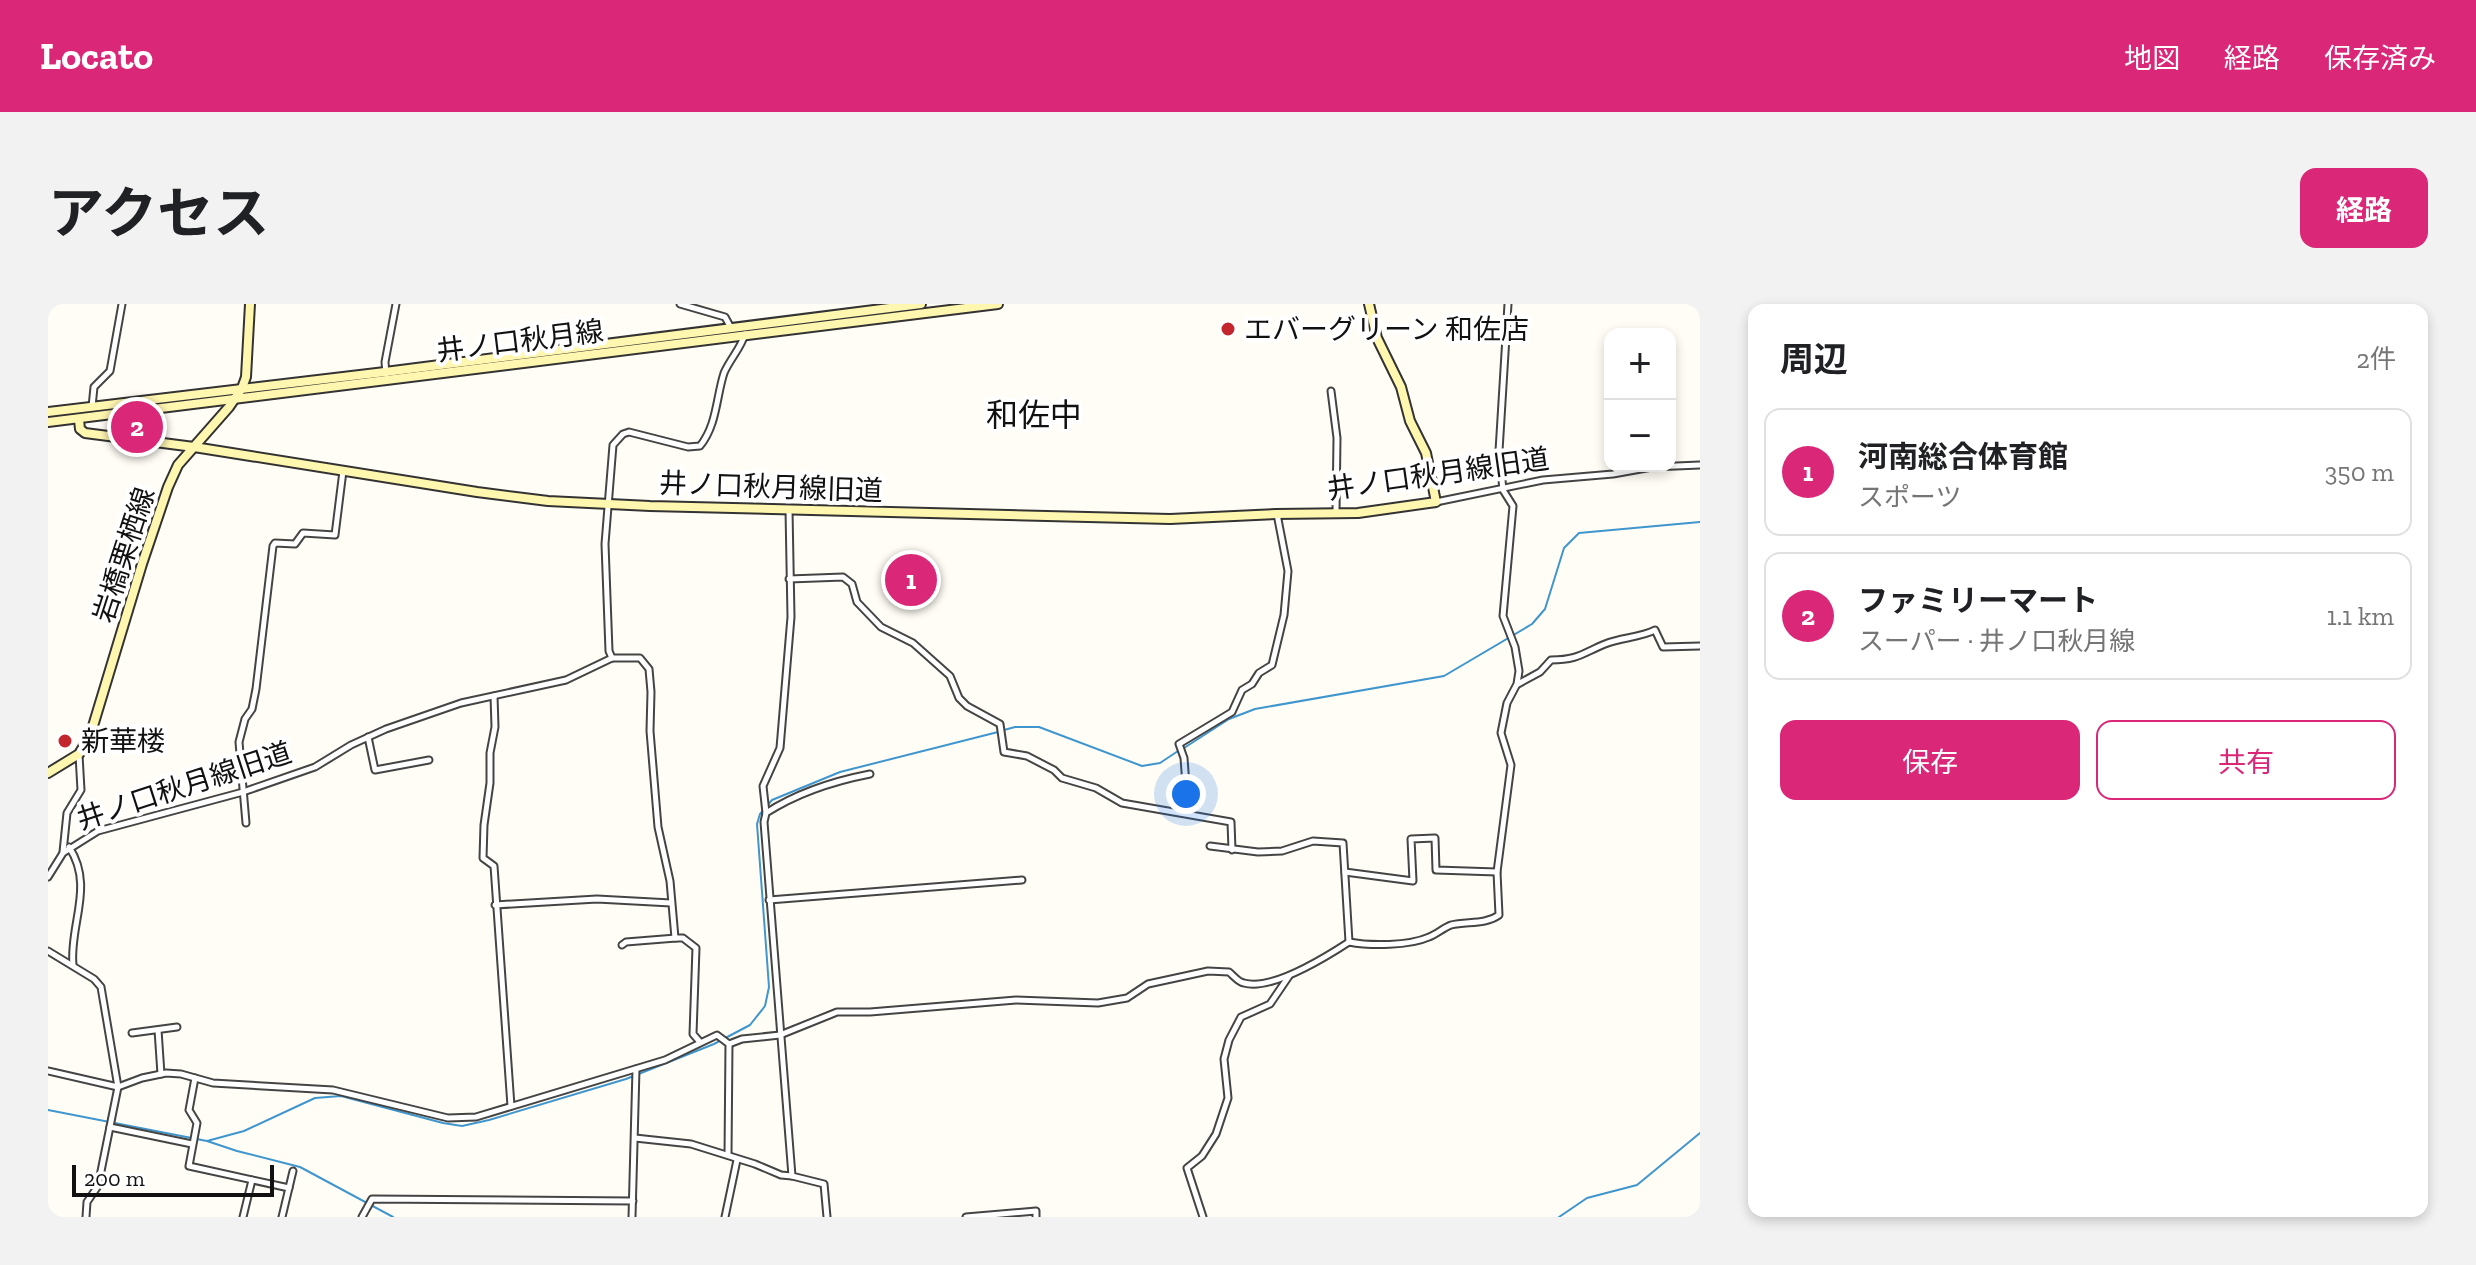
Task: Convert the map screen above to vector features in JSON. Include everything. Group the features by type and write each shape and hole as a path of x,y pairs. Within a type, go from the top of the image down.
{"main road":[{"name":"岩橋栗栖線","path":"79,754 90,736 168,487 178,465 242,388 246,377 250,304"},
{"name":"井ノ口秋月線","path":"48,422 921,304"},
{"name":"井ノ口秋月線","path":"48,412 242,388 386,376 745,337 998,304"},
{"path":"1369,304 1377,338 1401,387 1410,421 1426,453 1436,502"},
{"name":"井ノ口秋月線旧道","path":"79,420 80,429 85,433 548,501 1170,519 1358,513 1436,502"},
{"path":"48,773 79,754"}],"street":[{"path":"92,407 94,387 110,371 122,304"},
{"path":"386,376 385,362 396,304"},
{"path":"680,304 725,317 732,329"},
{"path":"728,1043 780,1035 837,1012 1016,1000 1098,1003 1127,998 1148,984 1208,971 1229,972 1241,983 1256,985 1289,976 1349,942 1387,944 1426,939 1449,926 1491,920 1499,915 1497,872 1511,765 1501,733 1507,703 1517,684 1519,671 1515,647 1503,616 1513,506 1503,490 1499,451 1508,304"},
{"path":"677,938 670,881 658,827 650,731 649,669 640,658 612,658 609,654 605,559 613,445 629,432 688,447 700,446 713,422 724,375 745,337 746,326"},
{"path":"1331,391 1337,438 1336,513"},
{"name":"井ノ口秋月線旧道","path":"1436,502 1543,480 1652,467 1700,465"},
{"path":"246,823 239,742 256,689 273,546 275,543 295,544 303,533 335,535 343,471"},
{"path":"789,510 791,617 780,748 763,786 763,799 792,1176"},
{"path":"1188,812 1184,758 1179,744 1232,712 1242,690 1272,665 1284,615 1288,571 1276,514"},
{"path":"789,579 843,577 852,584 857,602 881,627 913,643 950,676 959,698 967,706 1000,724 1004,752 1027,756 1054,770 1062,778 1096,788 1122,803 1188,812 1231,822 1232,850"},
{"path":"1517,684 1540,672 1551,660 1569,660 1606,643 1640,637 1655,630 1663,647 1700,646"},
{"name":"井ノ口秋月線旧道","path":"48,877 69,847 98,831 243,792 315,767 368,737 461,703 566,680 612,658"},
{"path":"494,696 495,727 490,753 483,858 494,866 511,1106"},
{"path":"368,737 375,770 429,760"},
{"path":"63,853 67,813 81,790 79,754"},
{"path":"766,813 779,804 840,780 870,774"},
{"path":"1345,872 1413,881 1411,839 1435,838 1436,870 1497,872"},
{"path":"1210,846 1258,852 1282,851 1313,841 1343,843 1349,942"},
{"path":"69,847 78,863 81,887 73,966"},
{"path":"769,900 1022,880"},
{"path":"495,905 597,899 671,903"},
{"path":"622,945 626,942 683,938 696,948 693,1034 700,1042"},
{"path":"48,951 94,979 101,987 118,1087 98,1186 87,1202 86,1217"},
{"path":"1203,1217 1187,1168 1202,1156 1216,1134 1228,1098 1224,1059 1229,1040 1241,1017 1270,1004 1289,976"},
{"path":"132,1033 177,1027"},
{"path":"158,1030 161,1074"},
{"path":"48,1071 118,1087 161,1074 181,1074 213,1083 333,1090 448,1118 476,1117 665,1060 717,1035 728,1043"},
{"path":"728,1043 728,1155"},
{"path":"632,1217 636,1069"},
{"path":"195,1078 189,1110 197,1123 189,1166 289,1188"},
{"path":"110,1127 192,1144"},
{"path":"635,1138 691,1144 781,1175 824,1184 827,1217"},
{"path":"725,1217 737,1160"},
{"path":"282,1217 293,1171"},
{"path":"243,1217 252,1180"},
{"path":"362,1217 372,1199 633,1201"},
{"path":"966,1217 1036,1211 1036,1217"}],"waterway":[{"path":"1184,748 1229,719 1255,709 1444,676 1532,624 1545,609 1564,548 1579,533 1700,522"},
{"path":"1004,730 1039,727 1142,766 1160,763 1178,751"},
{"path":"207,1141 244,1131 315,1098 341,1096 462,1126 626,1079 714,1044 750,1025 765,1006 769,987 757,824 760,814 772,800 840,772 998,732"},
{"path":"48,1110 207,1141 300,1167 393,1217"},
{"path":"1559,1217 1587,1198 1637,1185 1700,1133"}],"place":[{"name":"エバーグリーン 和佐店","path":"1228,329"},
{"name":"ファミリーマート","path":"137,427"},
{"name":"河南総合体育館","path":"911,580"},
{"name":"新華楼","path":"65,741"}],"district":[{"name":"和佐中","path":"1034,415"}]}
